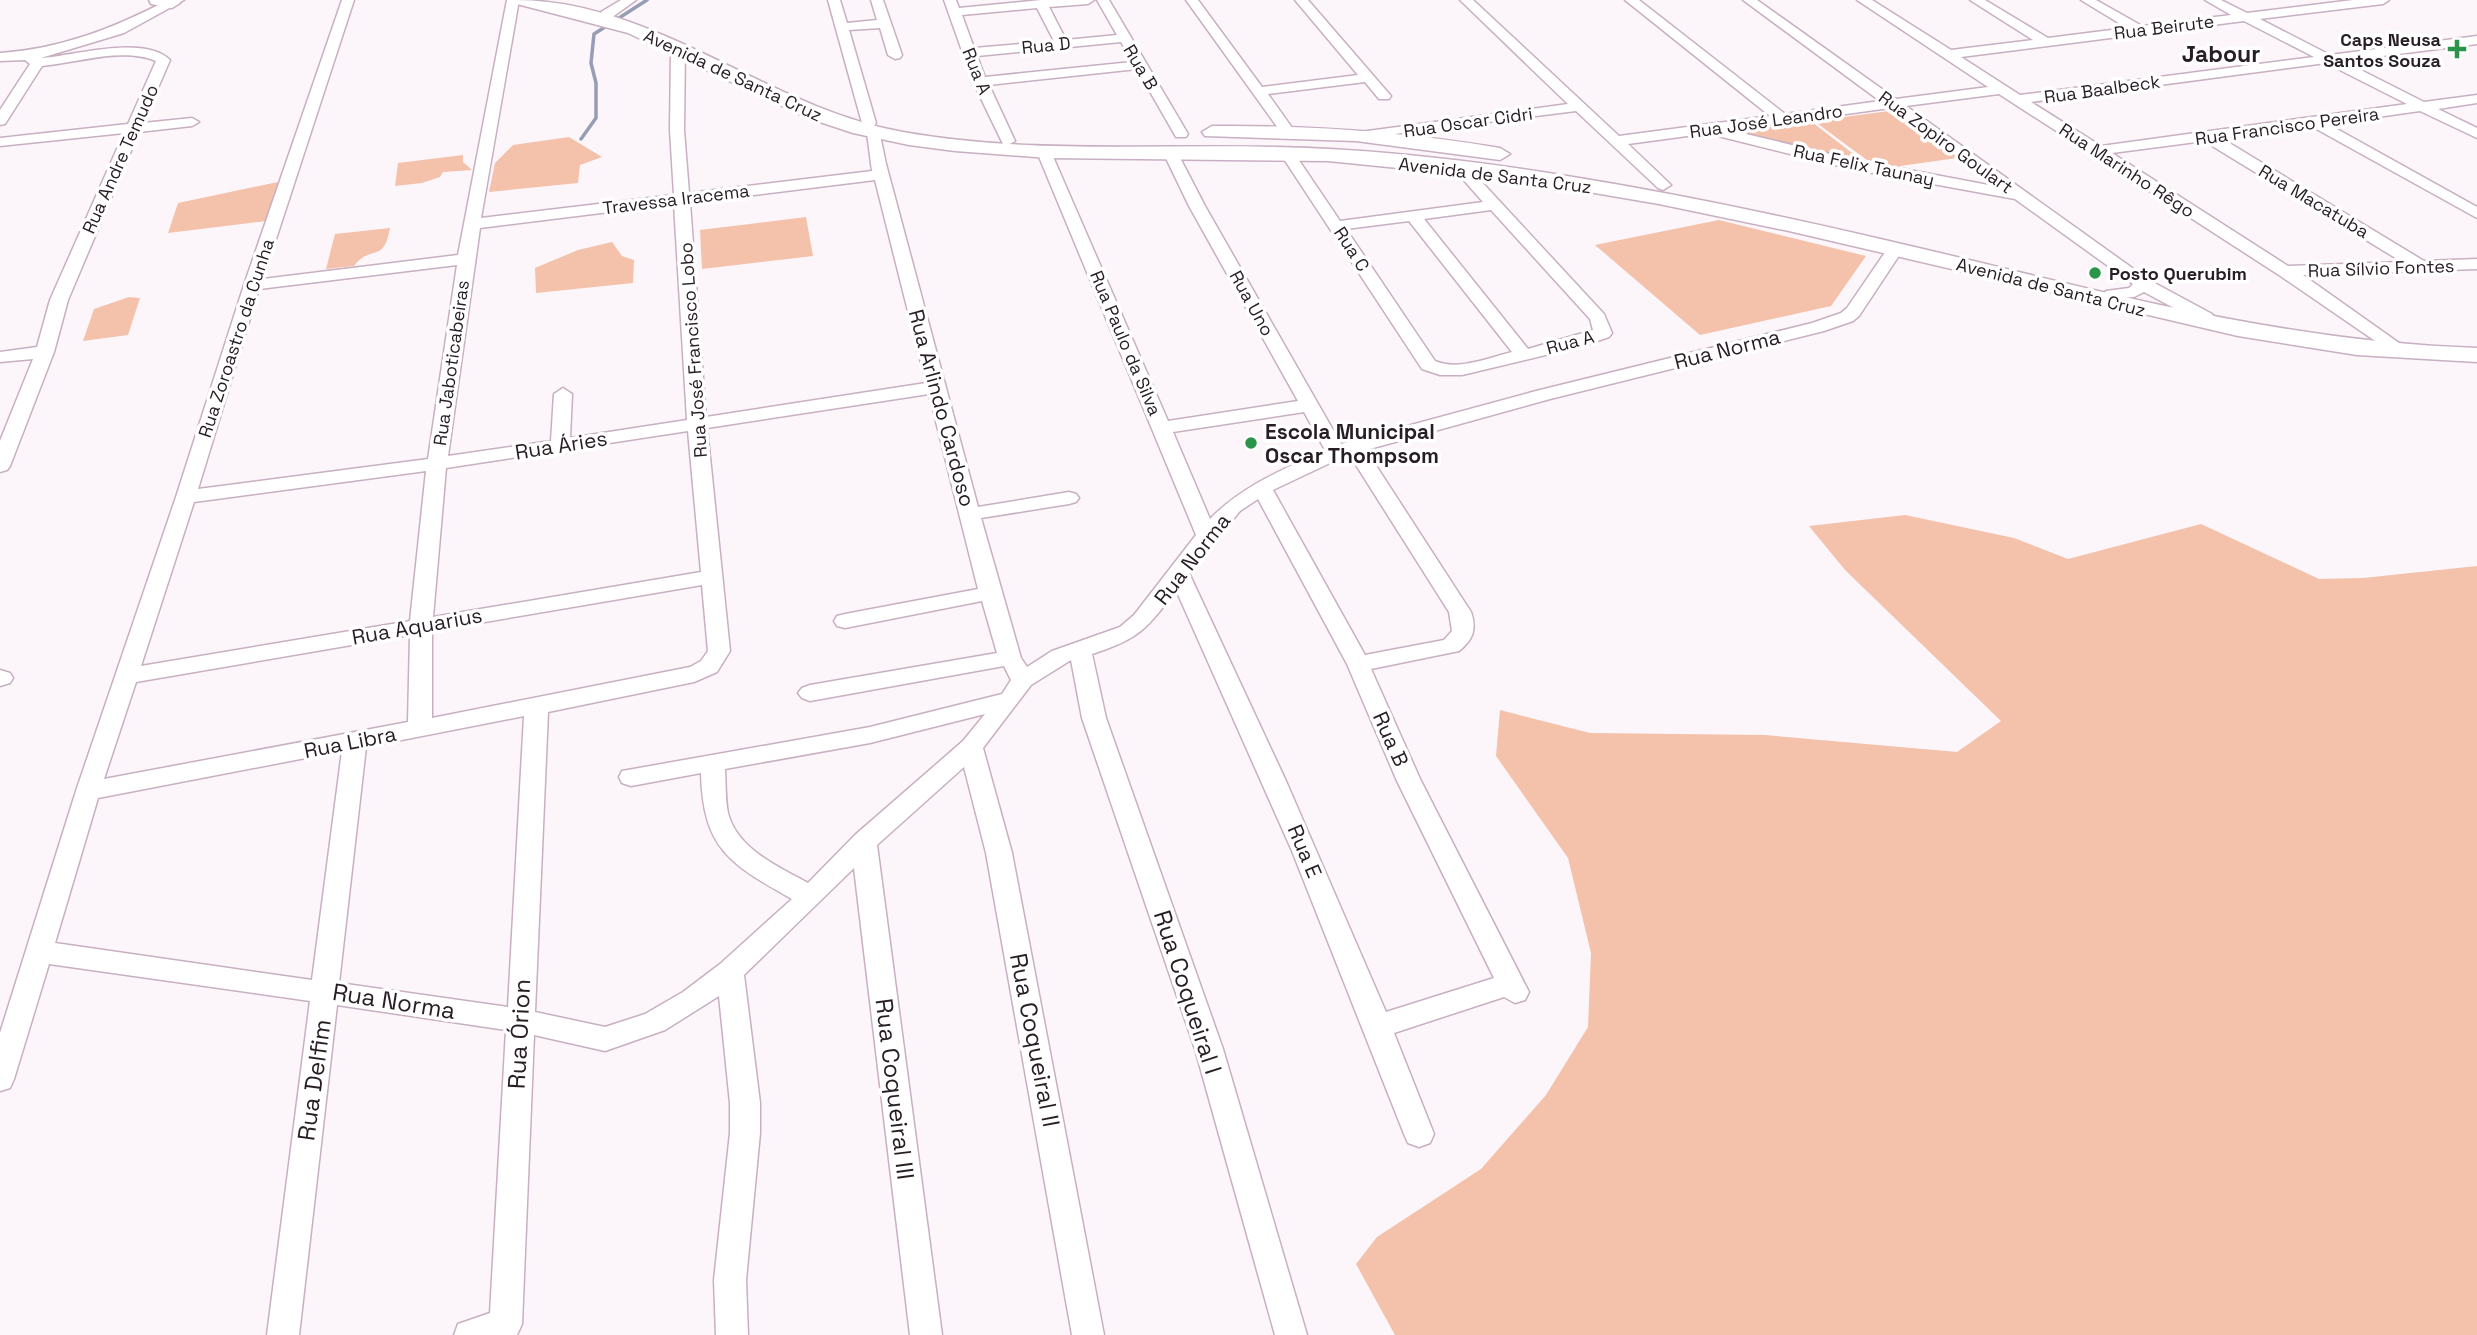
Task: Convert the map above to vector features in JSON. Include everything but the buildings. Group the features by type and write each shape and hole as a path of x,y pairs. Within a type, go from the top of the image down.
{"main road":[{"name":"Avenida de Santa Cruz","path":"523,0 667,34 872,128 1008,141 1288,132 1442,144 1663,185 1872,233 2206,317 2319,336 2477,347"},
{"name":"Avenida de Santa Cruz","path":"553,0 614,20 816,115 942,144 1044,152 1287,153 1461,168 1652,197 1793,224 2096,299 2258,334 2327,346 2477,355"},
{"path":"1170,152 1170,141 1181,134"},
{"path":"1412,163 1447,159 1450,153 1442,144"}],"street":[{"name":"Rua Zoroastro da Cunha","path":"125,676 348,0"},
{"name":"Rua Jaboticabeiras","path":"420,729 421,625 437,464 466,259 513,0"},
{"path":"614,20 630,0"},
{"name":"Rua Arlindo Cardoso","path":"834,0 872,128 881,175 990,593 1010,658 1016,690"},
{"path":"877,0 895,55"},
{"path":"952,6 1088,0"},
{"name":"Rua B","path":"1103,0 1181,134"},
{"path":"1192,0 1288,132"},
{"path":"1301,0 1384,96"},
{"path":"1466,0 1663,185"},
{"path":"1631,0 1783,119"},
{"name":"Rua Zopiro Goulart","path":"1749,0 2143,284 2206,317"},
{"name":"Rua Marinho Rêgo","path":"1863,0 2285,271 2390,343"},
{"path":"1976,0 2045,42"},
{"path":"2087,0 2139,30"},
{"path":"2211,0 2477,134"},
{"name":"Rua Beirute","path":"1946,55 2383,0"},
{"path":"0,57 36,58 65,53 138,22 169,1"},
{"path":"1041,4 1062,44"},
{"name":"Rua A","path":"952,6 980,82 1008,141"},
{"path":"840,27 883,24"},
{"name":"Rua D","path":"969,53 1123,38"},
{"name":"Rua Baalbeck","path":"2018,99 2477,40"},
{"name":"Rua José Francisco Lobo","path":"678,48 677,130 697,424 719,651"},
{"name":"Rua Andre Temudo","path":"45,352 59,300 132,128 162,65 160,56 139,53 65,53"},
{"path":"0,121 36,58"},
{"path":"980,82 1140,65"},
{"path":"1260,91 1366,78"},
{"name":"Rua José Leandro","path":"1614,141 2001,89"},
{"name":"Rua Francisco Pereira","path":"2097,151 2477,99"},
{"name":"Rua Oscar Cidri","path":"1360,136 1577,107"},
{"path":"0,142 191,122"},
{"path":"2314,122 2477,213"},
{"name":"Rua Felix Taunay","path":"1709,129 1851,164 2021,196"},
{"name":"Rua Macatuba","path":"2208,137 2421,266"},
{"name":"Rua Paulo da Silva","path":"1044,152 1207,535"},
{"name":"Rua Uno","path":"1170,152 1310,405 1345,449"},
{"name":"Rua C","path":"1287,153 1415,346"},
{"name":"Rua A","path":"1415,346 1428,365 1448,371 1462,370 1594,338 1602,333 1603,328 1598,317 1461,168"},
{"name":"Travessa Iracema","path":"472,223 881,175"},
{"path":"1336,226 1493,205"},
{"path":"1414,217 1523,354"},
{"name":"Rua Norma","path":"41,951 519,1020 605,1038 655,1022 693,1000 730,972 811,897 864,842 971,747 1016,690 1060,656 1128,632 1142,620 1207,535 1233,507 1262,488 1345,449 1543,395 1837,321 1847,317 1860,304 1896,248"},
{"path":"252,285 466,259"},
{"name":"Rua Sílvio Fontes","path":"2285,271 2477,264"},
{"path":"2112,295 2134,292 2143,284"},
{"path":"0,356 45,352 0,466"},
{"name":"Rua Áries","path":"186,497 437,464 936,387"},
{"path":"560,445 563,394"},
{"path":"1162,428 1310,405"},
{"path":"1345,449 1460,612 1464,634 1451,646 1358,664"},
{"name":"Rua B","path":"1262,488 1358,664 1409,781 1512,988 1378,1026"},
{"path":"969,514 1069,498"},
{"name":"Rua E","path":"1179,573 1281,796 1378,1026 1419,1134"},
{"name":"Rua Aquarius","path":"125,676 710,577"},
{"path":"845,621 990,593"},
{"name":"Rua Coqueiral I","path":"1080,650 1094,718 1209,1049 1291,1335"},
{"name":"Rua Libra","path":"88,791 680,679 710,666 719,651"},
{"path":"810,693 1010,658"},
{"path":"0,1079 125,676"},
{"path":"631,777 870,735 1016,690"},
{"name":"Rua Órion","path":"470,1335 506,1329 536,708"},
{"name":"Rua Delfim","path":"283,1335 327,991 355,741"},
{"name":"Rua Coqueiral II","path":"971,747 999,853 1088,1335"},
{"path":"712,762 716,815 725,836 757,866 811,897"},
{"name":"Rua Coqueiral III","path":"864,842 926,1335"},
{"path":"730,972 745,1124 730,1280 732,1335"}],"shaded area":[{"path":"1889,111 1957,158 1879,169 1814,121"},
{"path":"1808,119 1869,166 1731,131"},
{"path":"569,137 602,157 580,165 578,183 489,192 495,163 513,145"},
{"path":"463,155 463,162 472,170 443,172 440,177 422,183 395,186 398,163"},
{"path":"278,182 266,221 168,233 178,203"},
{"path":"806,217 813,256 702,269 700,230"},
{"path":"1719,220 1866,256 1831,306 1700,335 1595,245"},
{"path":"390,228 380,250 360,259 354,266 326,269 335,234"},
{"path":"612,242 622,256 634,260 633,283 536,293 535,268 578,250"},
{"path":"129,297 140,298 128,335 83,341 94,309"},
{"path":"1905,515 2014,538 2068,559 2201,524 2319,579 2363,578 2477,566 2477,1335 1395,1335 1356,1264 1377,1237 1481,1169 1546,1095 1588,1027 1591,953 1568,858 1496,756 1500,710 1590,733 1765,735 1957,752 2001,721 1845,570 1809,526"}],"waterway":[{"path":"581,139 596,118 596,83 591,63 594,34 647,0"}],"place":[{"name":"Caps Neusa Santos Souza","path":"2457,49"},
{"name":"Posto Querubim","path":"2095,273"},
{"name":"Escola Municipal Oscar Thompsom","path":"1251,443"}],"district":[{"name":"Jabour","path":"2221,54"}]}
